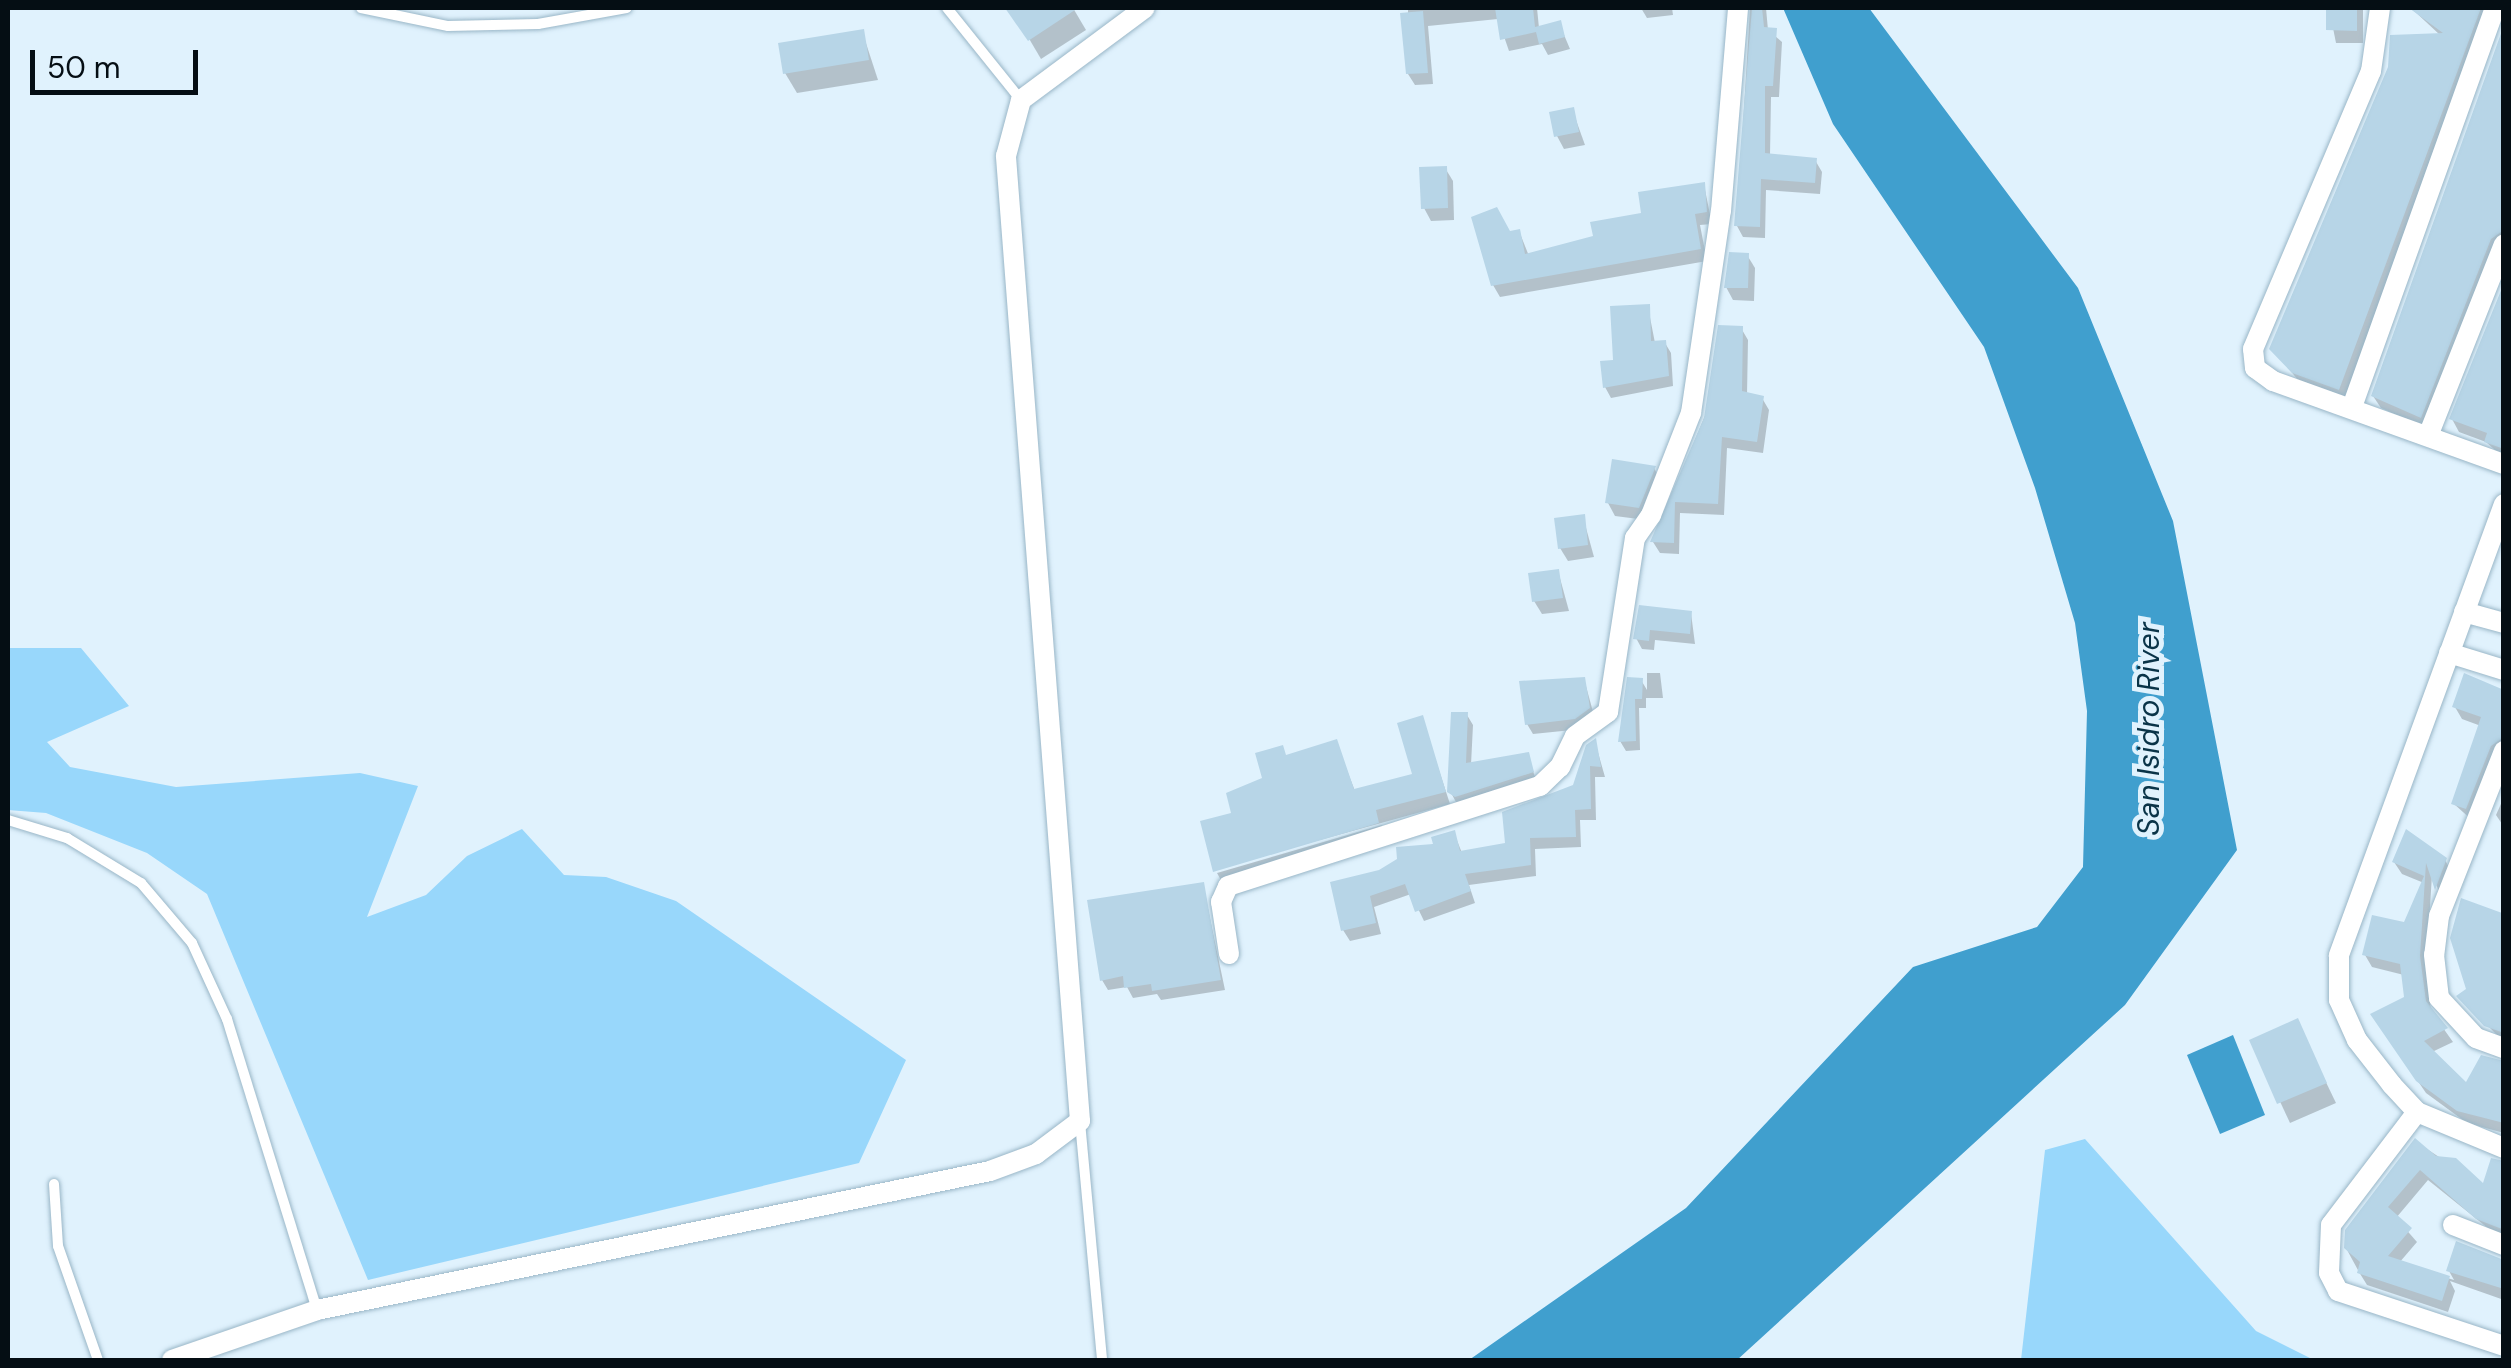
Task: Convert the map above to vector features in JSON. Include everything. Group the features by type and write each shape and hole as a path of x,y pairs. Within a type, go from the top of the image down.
{"street":[{"path":"172,1360 316,1310 990,1171 1036,1154 1080,1121 1006,156 1021,100 1144,8"},
{"path":"1228,954 1221,902 1228,886 1540,786 1560,767 1575,736 1608,712 1635,538 1691,412 1722,211 1738,8"},
{"path":"2380,8 2372,71 2253,350 2255,368 2274,381 2504,464"},
{"path":"2352,407 2494,8"},
{"path":"2428,436 2504,244"},
{"path":"2504,504 2338,956 2339,1000 2356,1040 2416,1112 2504,1148"},
{"path":"2464,612 2504,624"},
{"path":"2450,653 2504,670"},
{"path":"2504,750 2439,916 2434,955 2438,998 2476,1038 2504,1048"},
{"path":"2416,1112 2331,1224 2325,1255 2329,1273 2338,1291 2504,1346"},
{"path":"2453,1225 2504,1245"}],"lane":[{"path":"362,8 462,26 538,24 628,8"},
{"path":"947,8 1021,100"},
{"path":"8,820 67,838 141,883 192,942 227,1019 316,1310"},
{"path":"1080,1121 1102,1360"},
{"path":"54,1184 58,1246 98,1360"}],"shaded area":[{"path":"8,648 81,648 129,706 47,742 70,767 176,787 360,773 418,786 367,917 426,895 467,856 522,829 564,875 606,877 676,901 906,1060 859,1163 368,1280 207,894 147,853 46,813 8,810"},
{"path":"2085,1139 2256,1331 2314,1360 2021,1360 2045,1150"}],"water":[{"name":"San Isidro River","path":"1783,8 1869,8 2078,288 2173,521 2237,850 2125,1005 1737,1360 1469,1360 1686,1208 1913,967 2037,927 2083,867 2087,711 2075,623 2035,488 1984,347 1833,124"},
{"path":"2233,1035 2265,1115 2220,1134 2187,1055"}],"building":[{"path":"1005,8 1078,8 1028,41"},
{"path":"1495,8 1533,8 1535,27 1561,20 1565,37 1539,44 1536,32 1500,40"},
{"path":"1752,8 1762,8 1764,27 1777,28 1773,86 1765,86 1765,153 1817,158 1815,183 1761,179 1760,227 1734,226"},
{"path":"2326,8 2357,8 2357,31 2326,30"},
{"path":"2409,8 2481,8 2339,390 2292,373 2269,349 2388,67 2390,35 2443,33"},
{"path":"1423,11 1428,73 1406,74 1400,13"},
{"path":"2504,25 2504,230 2491,239 2421,418 2371,396"},
{"path":"864,29 869,60 783,74 778,43"},
{"path":"1574,107 1579,132 1554,137 1549,112"},
{"path":"1447,166 1448,208 1421,209 1419,167"},
{"path":"1705,182 1707,212 1695,214 1701,249 1491,286 1471,217 1497,207 1510,231 1520,229 1525,254 1593,236 1590,222 1641,213 1638,192"},
{"path":"1729,252 1749,253 1748,288 1724,288"},
{"path":"2504,283 2504,449 2484,442 2487,433 2449,419"},
{"path":"1650,304 1651,341 1666,340 1669,376 1603,388 1600,361 1613,360 1610,306"},
{"path":"1718,325 1743,326 1742,391 1764,396 1757,442 1722,437 1718,504 1675,502 1674,543 1650,542 1704,418"},
{"path":"1612,459 1656,466 1639,508 1605,503"},
{"path":"1585,514 1588,545 1558,549 1554,518"},
{"path":"1559,569 1563,598 1532,602 1528,573"},
{"path":"1639,605 1692,611 1690,634 1650,630 1649,641 1633,639"},
{"path":"2464,673 2504,690 2504,737 2491,746 2466,809 2451,804 2481,717 2452,707"},
{"path":"1585,677 1590,708 1575,719 1525,725 1519,681"},
{"path":"1627,677 1643,678 1642,699 1635,699 1636,741 1618,742"},
{"path":"1451,712 1468,712 1466,763 1529,752 1534,772 1455,797 1447,792"},
{"path":"1423,715 1446,792 1376,810 1379,823 1213,872 1200,821 1231,813 1226,793 1262,778 1255,753 1283,745 1286,755 1337,739 1354,789 1412,774 1397,723"},
{"path":"1596,738 1601,767 1590,766 1591,809 1575,810 1576,837 1530,838 1531,865 1465,874 1471,891 1415,912 1405,884 1370,896 1376,923 1341,931 1330,882 1379,870 1397,859 1396,847 1433,844 1431,837 1455,830 1460,851 1505,843 1502,812 1573,785 1586,745"},
{"path":"2406,829 2447,858 2435,890 2426,863 2420,956 2426,1001 2448,1028 2424,1041 2466,1082 2481,1055 2504,1061 2504,1123 2457,1111 2416,1081 2370,1014 2404,997 2400,964 2362,955 2372,915 2404,922 2424,876 2392,862"},
{"path":"1204,882 1221,980 1152,991 1151,984 1124,988 1123,976 1100,981 1087,900"},
{"path":"2461,898 2502,913 2504,1033 2484,1026 2456,996 2466,989 2450,938"},
{"path":"2298,1018 2327,1083 2277,1104 2249,1040"},
{"path":"2415,1138 2436,1156 2456,1158 2483,1183 2491,1158 2504,1161 2502,1229 2476,1219 2420,1170 2388,1207 2412,1228 2388,1256 2450,1276 2442,1301 2357,1273 2360,1262 2344,1248 2345,1230"},
{"path":"2456,1241 2504,1260 2504,1289 2446,1271"}]}
